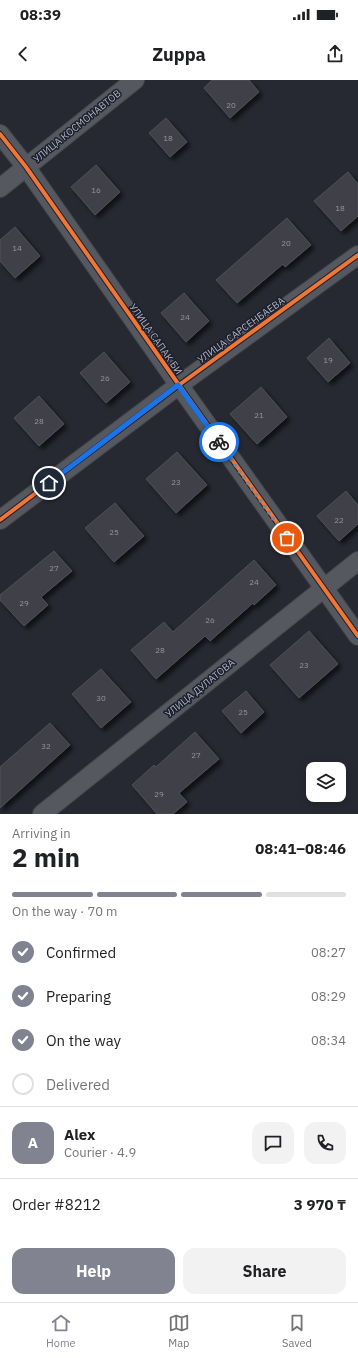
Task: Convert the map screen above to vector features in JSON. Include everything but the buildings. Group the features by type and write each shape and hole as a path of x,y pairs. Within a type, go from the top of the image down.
{"street":[{"name":"УЛИЦА КОСМОНАВТОВ","path":"0,188 135,80"},
{"name":"УЛИЦА САПАК БИ","path":"0,134 26,167 178,385 358,636"},
{"name":"УЛИЦА САРСЕНБАЕВА","path":"0,520 178,385 358,255"},
{"name":"УЛИЦА ДУЛАТОВА","path":"42,814 358,561"}],"cycle path":[{"path":"0,134 26,167 358,636"},
{"path":"0,520 179,385 358,255"}],"way so far":[{"path":"219,442 287,538"}],"route":[{"path":"49,483 178,385 219,442"}]}
